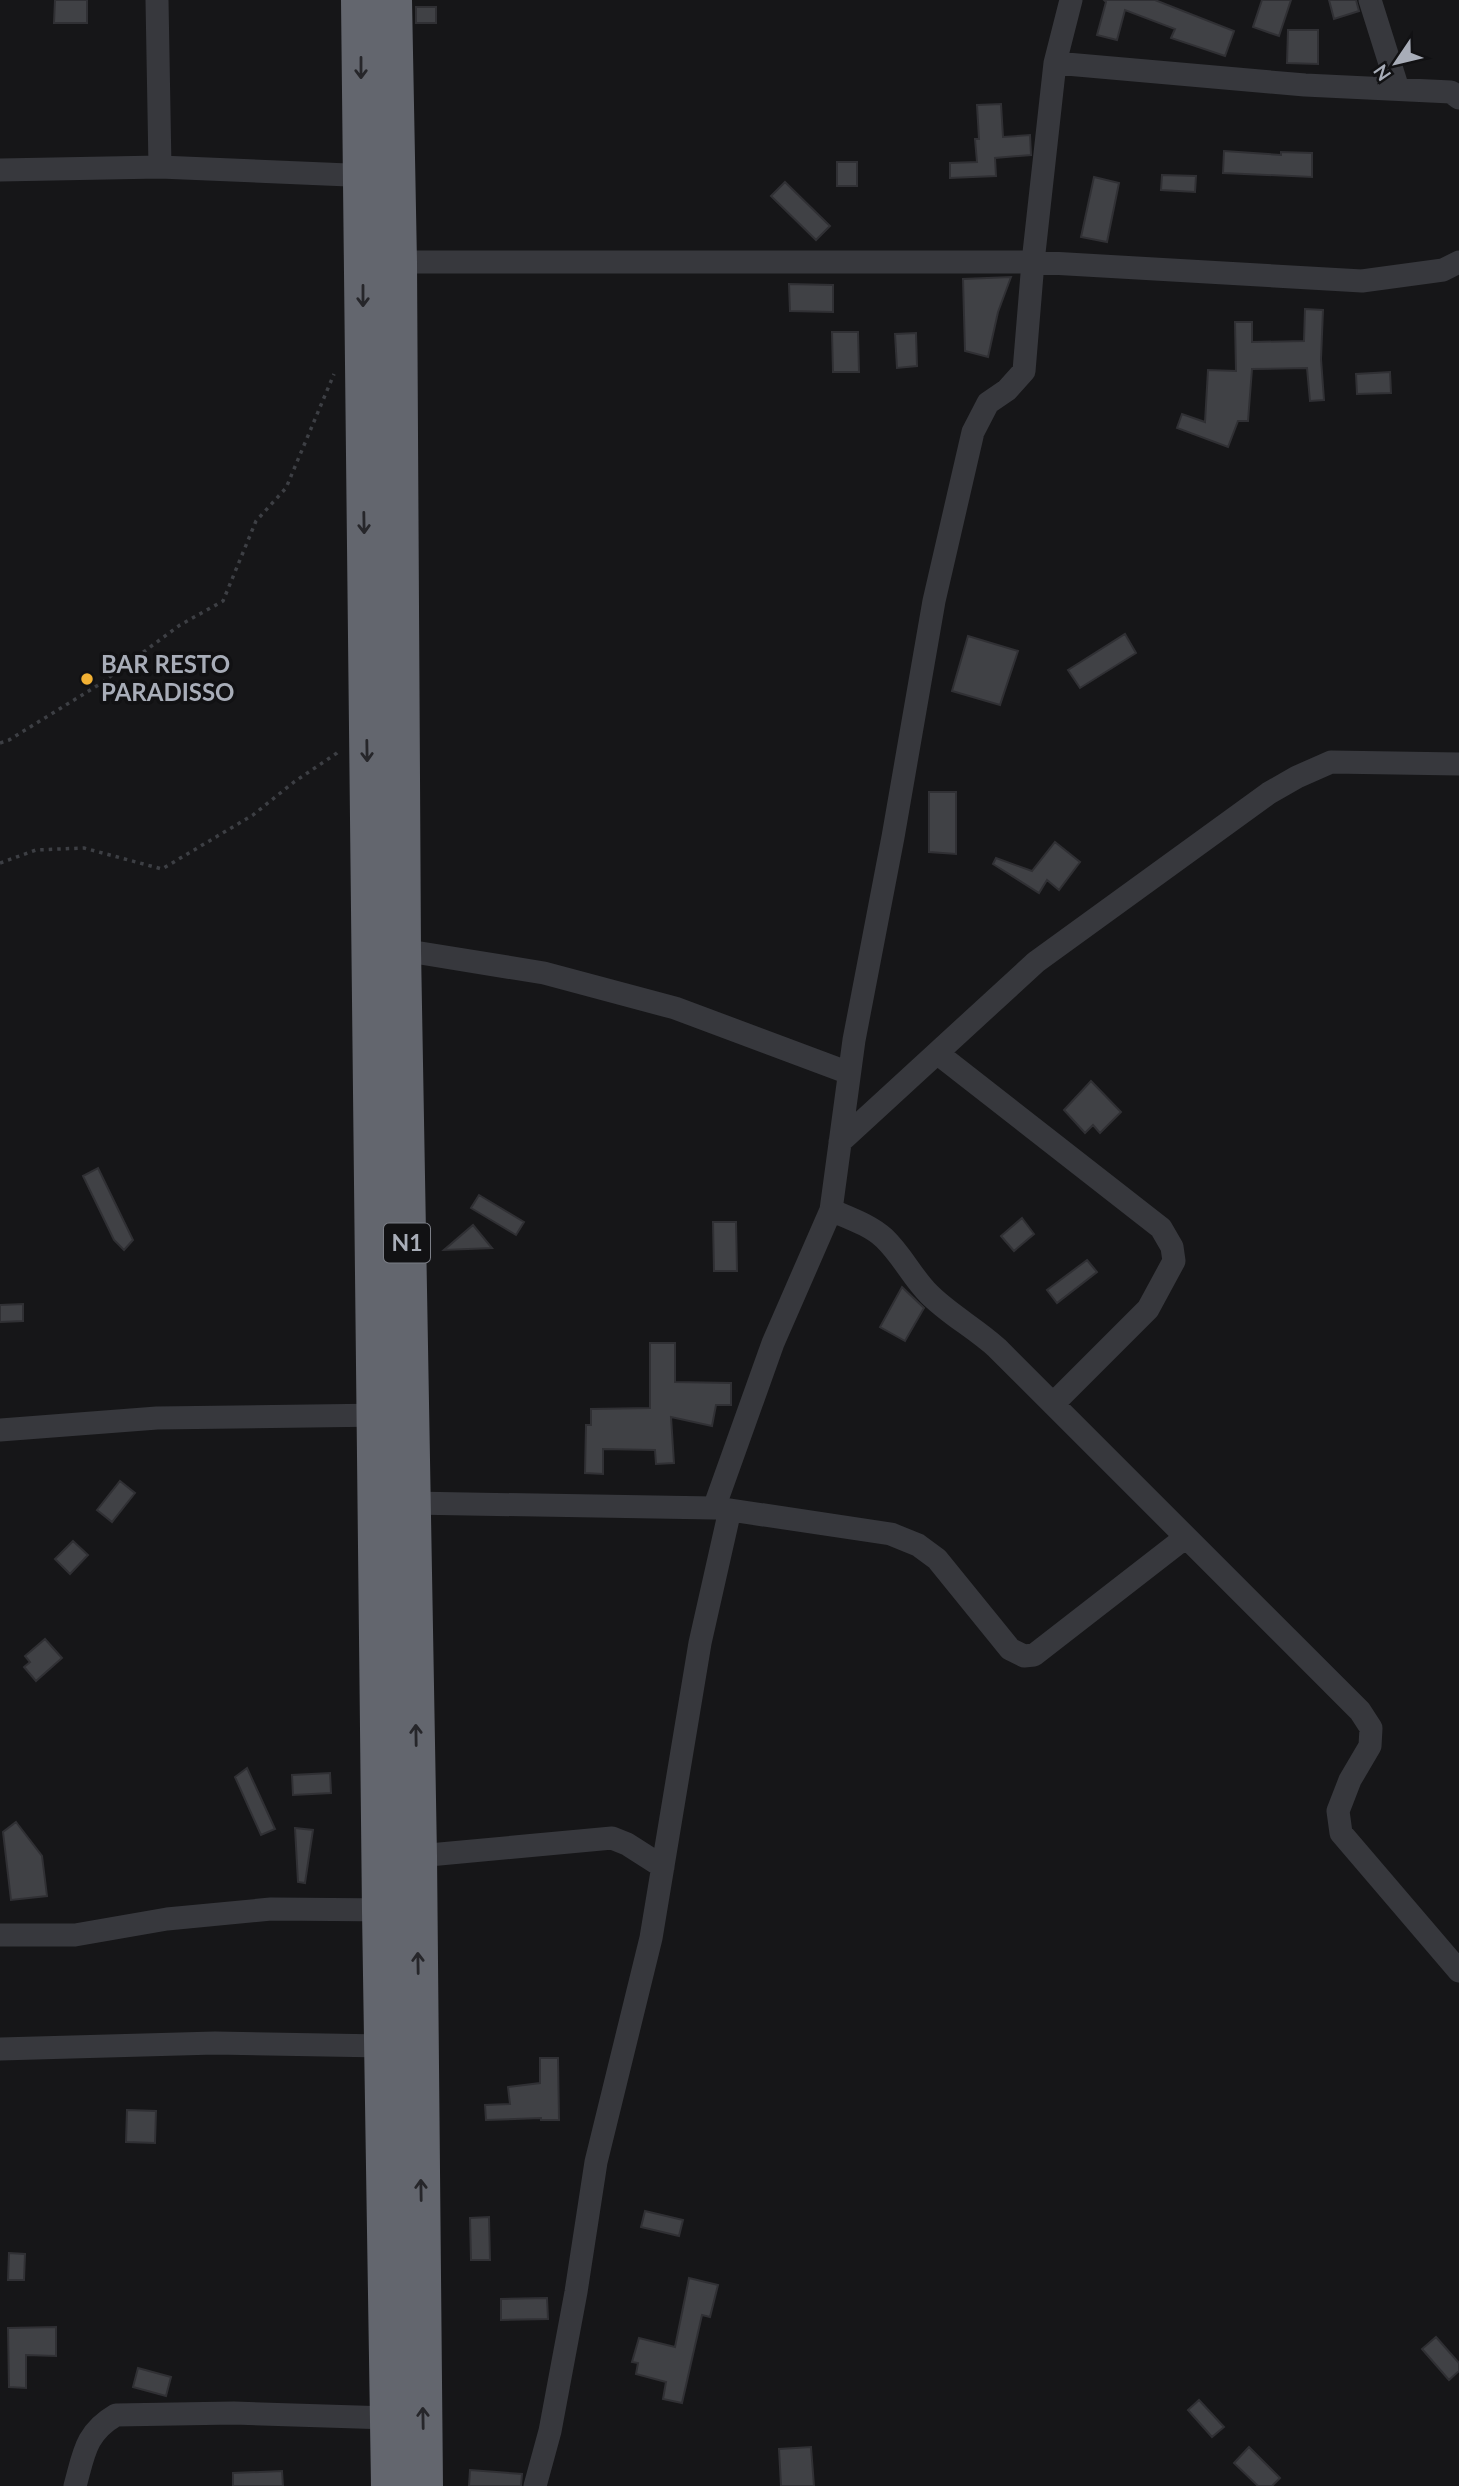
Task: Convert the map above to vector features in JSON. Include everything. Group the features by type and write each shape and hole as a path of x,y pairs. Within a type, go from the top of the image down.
{"highway":[{"name":"N1","path":"360,0 379,177 398,262 402,950 393,1414 411,1503 418,1856 399,1910 383,2046 390,2486"},
{"name":"N1","path":"393,0 379,177 399,1910 424,2486"}],"street":[{"path":"157,0 160,167"},
{"path":"535,2486 552,2418 576,2292 596,2162 651,1938 722,1509 773,1343 831,1210 849,1073 934,601 973,432 988,403 1007,390 1024,371 1032,262 1055,63 1071,0"},
{"path":"1370,0 1398,89"},
{"path":"1055,63 1305,85 1451,92 1459,98"},
{"path":"0,170 160,167 379,177"},
{"path":"398,262 1032,262 1362,281 1443,270 1459,262"},
{"path":"840,1142 1036,962 1269,793 1331,762 1459,764"},
{"path":"402,950 544,973 675,1008 849,1073"},
{"path":"937,1053 1161,1228 1172,1247 1174,1261 1148,1309 1053,1405"},
{"path":"831,1210 883,1237 927,1292 961,1322 988,1339 1360,1711 1371,1728 1370,1746 1350,1780 1338,1811 1341,1833 1459,1971"},
{"path":"0,1430 157,1418 393,1414"},
{"path":"411,1503 722,1509 891,1534 918,1545 937,1559 1010,1649 1024,1656 1034,1655 1186,1537"},
{"path":"418,1856 612,1838 627,1844 663,1867"},
{"path":"0,1935 75,1935 167,1919 271,1909 399,1910"},
{"path":"0,2049 215,2043 383,2046"},
{"path":"75,2486 90,2438 103,2422 116,2415 234,2413 389,2418"}],"path":[{"path":"0,743 100,684 180,625 223,601 256,522 286,488 338,365"},
{"path":"0,863 36,850 84,848 162,869 253,816 294,782 337,754 344,744"}],"building":[{"path":"55,0 87,0 87,23 54,23"},
{"path":"1104,0 1155,0 1234,31 1225,56 1171,38 1175,29 1125,10 1117,40 1097,35 1106,2"},
{"path":"1262,0 1291,0 1279,36 1253,27"},
{"path":"1329,0 1356,0 1359,11 1334,19"},
{"path":"416,7 436,7 436,23 416,23"},
{"path":"1288,30 1318,30 1318,64 1287,63"},
{"path":"1001,104 1003,137 1030,135 1031,155 995,158 996,176 950,178 950,163 977,162 977,105"},
{"path":"1224,151 1281,155 1281,152 1312,153 1312,177 1223,173"},
{"path":"837,162 857,162 857,186 837,186"},
{"path":"1162,175 1196,176 1195,192 1161,190"},
{"path":"1094,177 1119,183 1107,242 1081,237"},
{"path":"785,182 830,226 816,240 771,196"},
{"path":"1011,277 998,312 988,357 965,351 963,279"},
{"path":"789,284 833,285 833,312 790,311"},
{"path":"1305,309 1323,310 1321,359 1324,400 1310,401 1307,368 1252,369 1248,421 1238,421 1228,447 1177,428 1182,414 1205,422 1208,370 1236,371 1235,322 1252,322 1252,342 1304,341"},
{"path":"832,332 858,332 859,372 833,372"},
{"path":"916,333 917,366 897,368 895,334"},
{"path":"1390,372 1391,393 1357,394 1356,374"},
{"path":"1125,634 1136,653 1080,688 1068,670"},
{"path":"968,636 1018,651 1000,705 952,691"},
{"path":"929,792 956,792 956,854 929,852"},
{"path":"1055,842 1080,862 1059,890 1047,880 1039,893 993,864 996,858 1032,871"},
{"path":"1091,1081 1121,1112 1100,1133 1093,1125 1085,1133 1064,1110"},
{"path":"98,1168 133,1240 124,1250 114,1240 83,1176"},
{"path":"479,1195 524,1222 516,1235 471,1208"},
{"path":"1022,1218 1034,1234 1014,1251 1001,1236"},
{"path":"713,1222 736,1222 737,1271 714,1271"},
{"path":"473,1225 492,1248 444,1250"},
{"path":"1087,1260 1097,1272 1057,1303 1047,1290"},
{"path":"902,1287 924,1308 905,1341 880,1327"},
{"path":"23,1304 23,1321 0,1322 0,1305"},
{"path":"650,1343 675,1343 675,1382 731,1383 731,1405 716,1405 712,1426 671,1417 674,1463 656,1464 655,1450 603,1449 603,1474 585,1473 586,1425 591,1425 591,1409 650,1408"},
{"path":"120,1481 135,1493 112,1522 97,1510"},
{"path":"73,1541 88,1555 70,1574 55,1559"},
{"path":"45,1639 62,1658 36,1681 24,1667 30,1662 25,1656"},
{"path":"247,1768 275,1829 261,1835 235,1777"},
{"path":"330,1773 331,1793 293,1795 292,1775"},
{"path":"16,1822 42,1856 47,1896 11,1900 3,1832"},
{"path":"295,1828 313,1830 305,1883 298,1882"},
{"path":"540,2058 558,2058 559,2120 486,2120 485,2105 510,2104 508,2087 540,2083"},
{"path":"127,2110 156,2111 155,2143 126,2142"},
{"path":"645,2211 683,2220 679,2236 641,2227"},
{"path":"489,2217 490,2260 471,2260 470,2218"},
{"path":"9,2253 25,2254 24,2280 8,2280"},
{"path":"689,2278 718,2285 710,2317 702,2315 682,2403 663,2399 666,2382 636,2374 638,2363 632,2362 639,2338 675,2347"},
{"path":"547,2298 548,2319 501,2320 501,2299"},
{"path":"56,2327 56,2356 26,2355 26,2388 9,2387 8,2328"},
{"path":"1436,2337 1459,2363 1459,2371 1449,2380 1422,2349"},
{"path":"138,2368 171,2377 166,2396 133,2387"},
{"path":"1199,2400 1224,2427 1212,2437 1188,2410"},
{"path":"811,2447 814,2486 781,2486 779,2449"},
{"path":"1249,2447 1280,2478 1272,2486 1258,2486 1234,2463"},
{"path":"470,2470 522,2474 521,2486 469,2486"},
{"path":"282,2471 283,2486 233,2486 233,2473"}],"place":[{"name":"BAR RESTO PARADISSO","path":"87,679"}]}
